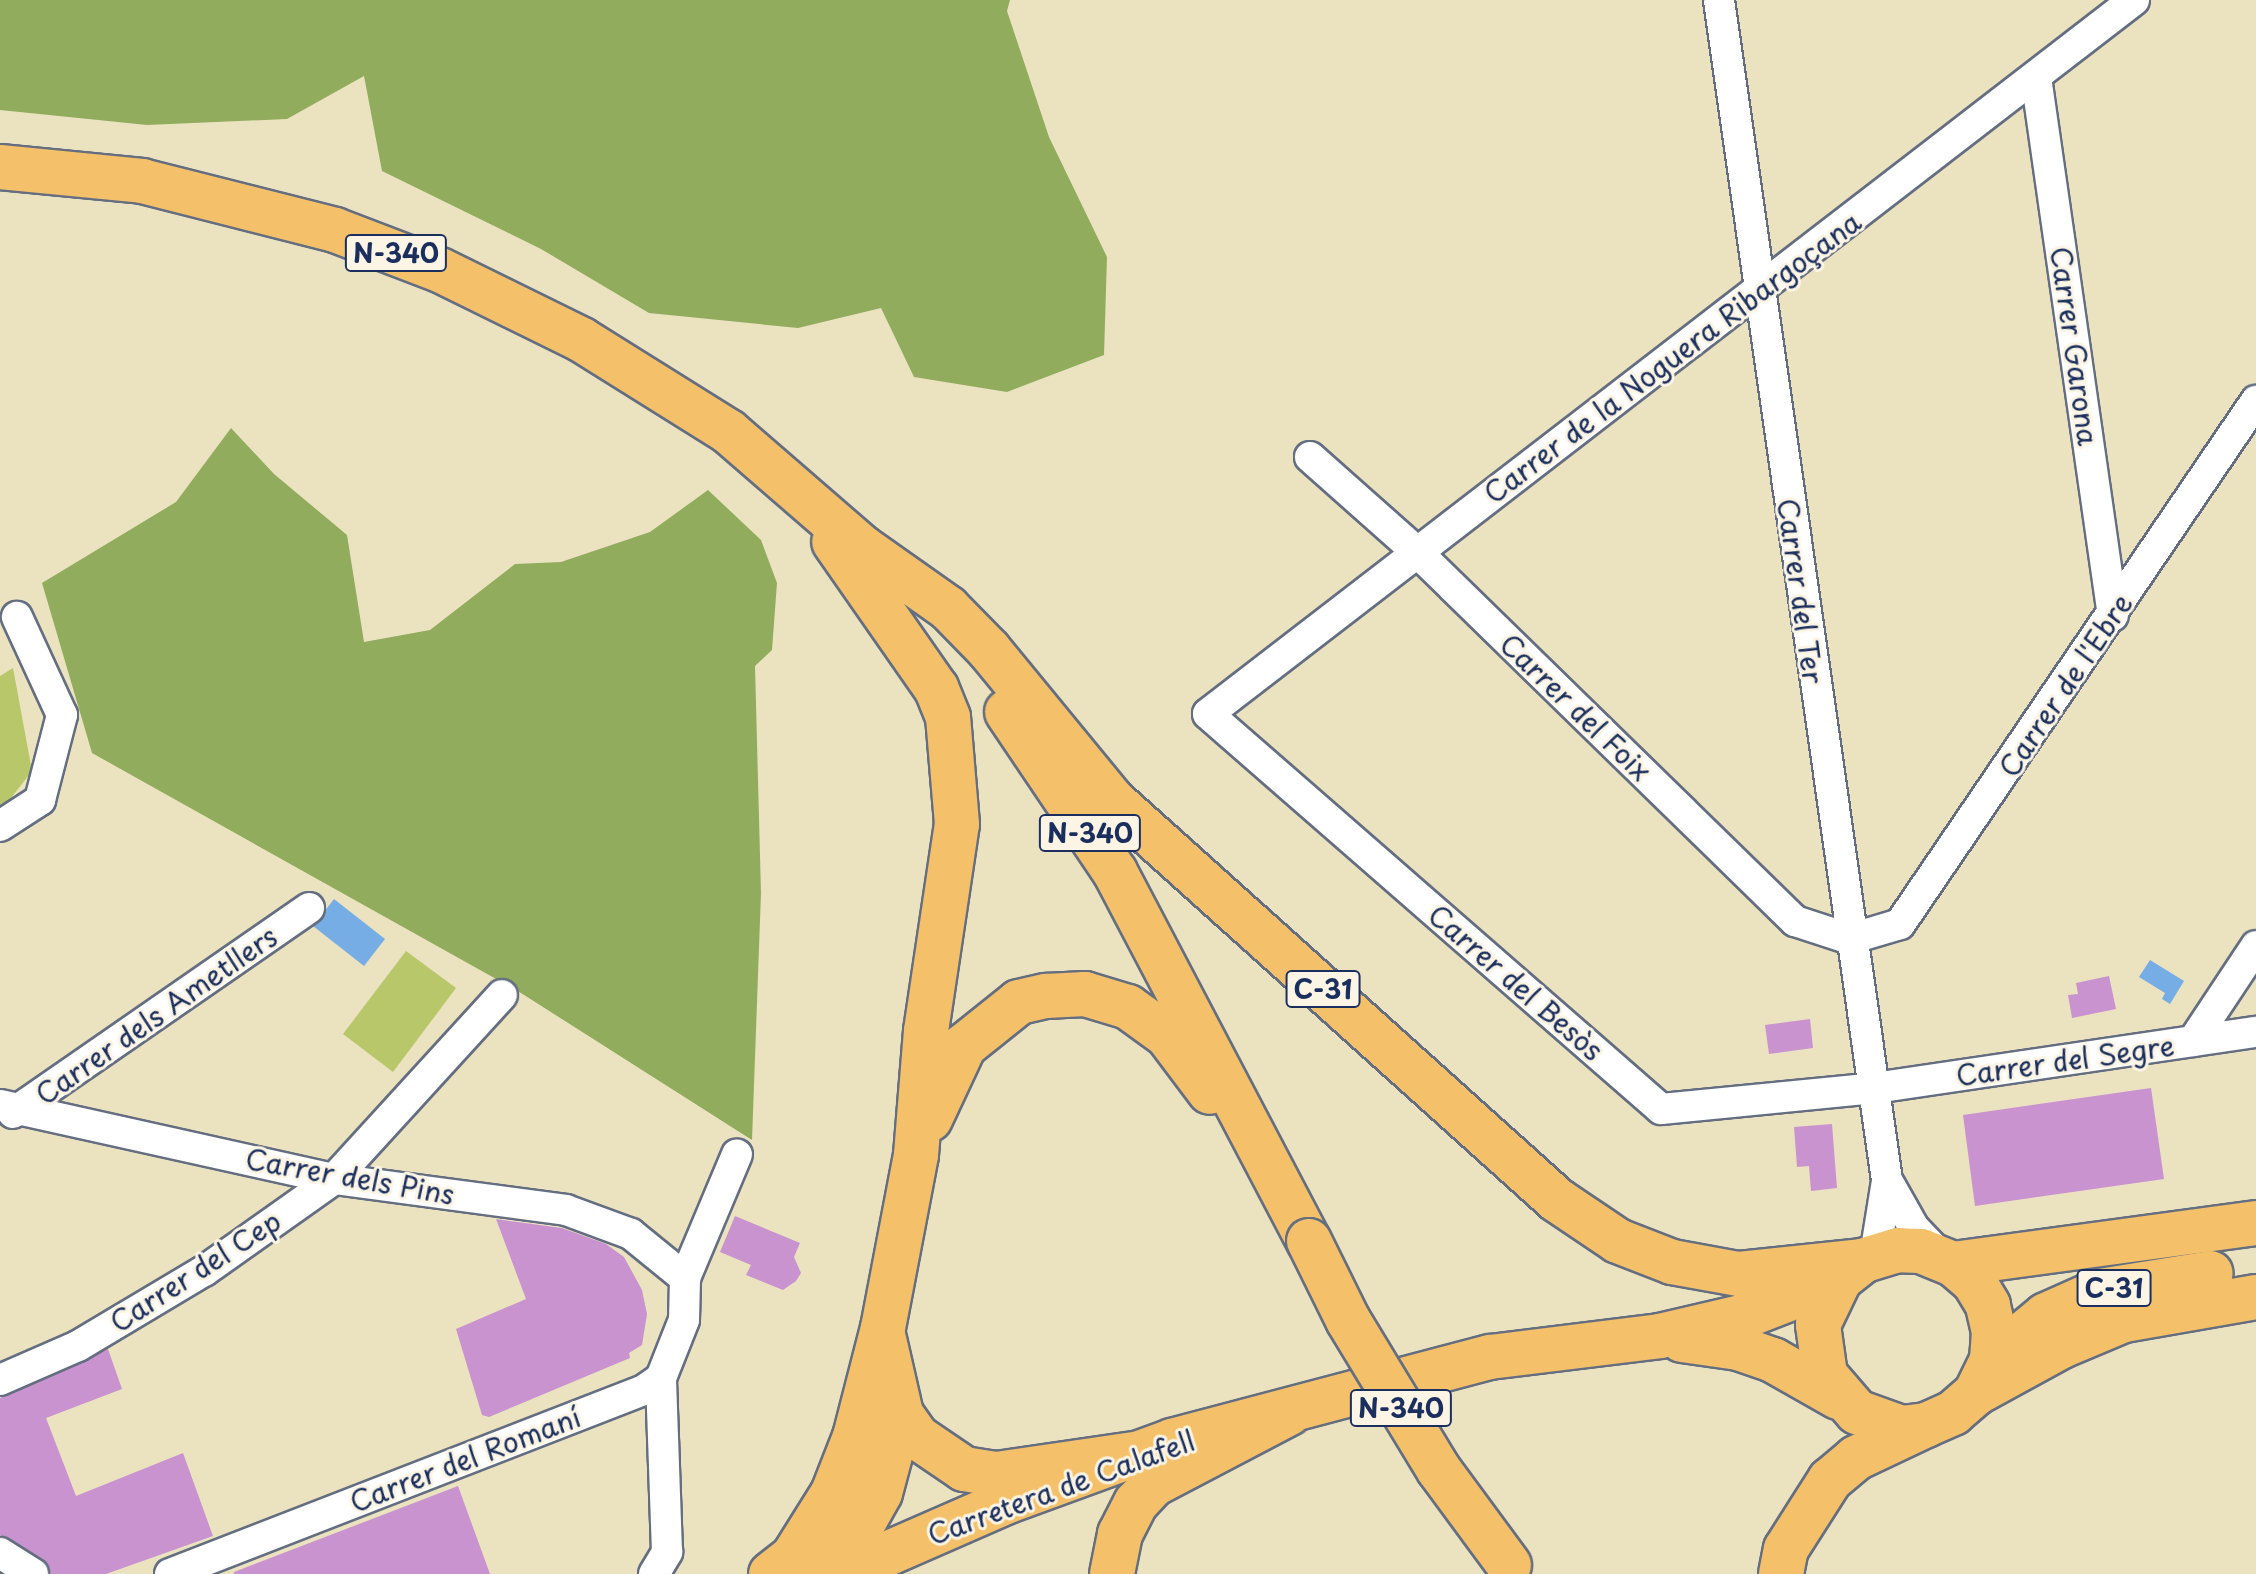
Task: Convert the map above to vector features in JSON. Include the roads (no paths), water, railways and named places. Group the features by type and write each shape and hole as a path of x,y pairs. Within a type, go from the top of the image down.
{"main road":[{"name":"N-340","path":"0,167 94,173 188,191 335,230 440,270 512,302 651,382 729,432 863,548 958,649 1046,767 1115,872 1348,1320 1439,1470 1514,1571"},
{"path":"771,1574 793,1557 833,1493 855,1437 883,1328 916,1155 926,1031 957,824 948,717 916,652 801,494"},
{"name":"C-31","path":"863,548 948,608 989,650 1112,800 1557,1200 1618,1241 1672,1262 1739,1274 1860,1265 1921,1251 1961,1262 2023,1272 2096,1271 2256,1253"},
{"path":"916,1155 958,1057 985,1024 1019,1002 1085,994 1128,1007 1167,1035 1264,1154"},
{"path":"1984,1376 1994,1332 1988,1305 1961,1262 2256,1223"},
{"path":"1838,1397 1818,1350 1818,1325 1860,1265"},
{"name":"Carretera de Calafell","path":"841,1574 1008,1501 1133,1454 1490,1357 1660,1336 1789,1303 1860,1265"},
{"name":"C-31","path":"1838,1397 1878,1423 1926,1425 1953,1413 1984,1376 2046,1315 2100,1291 2256,1267"},
{"path":"1984,1376 2124,1320 2256,1297"},
{"path":"883,1328 901,1414 917,1437 964,1469 996,1474 1133,1454"},
{"name":"Carretera de Calafell","path":"1660,1336 1738,1348 1773,1360 1838,1397"},
{"path":"1112,1574 1120,1534 1136,1503 1154,1484 1289,1413"},
{"path":"822,1574 852,1543 880,1493 901,1414"},
{"path":"1781,1574 1786,1549 1830,1480 1856,1458 1926,1425"}],"street":[{"name":"Carrer del Ter","path":"1719,0 1758,294 1887,1181 1884,1228 1860,1265"},
{"name":"Carrer de la Noguera Ribargoçana","path":"1208,714 1416,551 1758,294 2134,0"},
{"name":"Carrer Garona","path":"2036,77 2113,616"},
{"name":"Carrer de l'Ebre","path":"1850,939 1900,924 2113,616 2256,401"},
{"name":"Carrer del Foix","path":"1310,457 1416,551 1795,921 1850,939"},
{"path":"0,826 40,800 62,715 17,617"},
{"name":"Carrer del Besòs","path":"1208,714 1661,1109 1875,1088"},
{"name":"Carrer dels Ametllers","path":"7,1111 309,908"},
{"path":"2193,1041 2256,946"},
{"name":"Carrer del Cep","path":"0,1380 78,1346 192,1279 334,1179 502,995"},
{"name":"Carrer del Segre","path":"1875,1088 2256,1032"},
{"name":"Carrer dels Pins","path":"7,1111 334,1179 566,1210 631,1234 685,1278"},
{"path":"654,1574 667,1552 661,1378 684,1320 685,1278 737,1154"},
{"name":"Carrer del Ter","path":"1887,1181 1914,1228 1961,1262"},
{"name":"Carrer del Romaní","path":"170,1574 644,1390 661,1378"},
{"path":"0,1553 33,1574"}],"water":[{"path":"334,899 385,939 364,966 313,926"},
{"path":"2150,960 2184,981 2170,1004 2162,999 2165,993 2139,977"}]}
